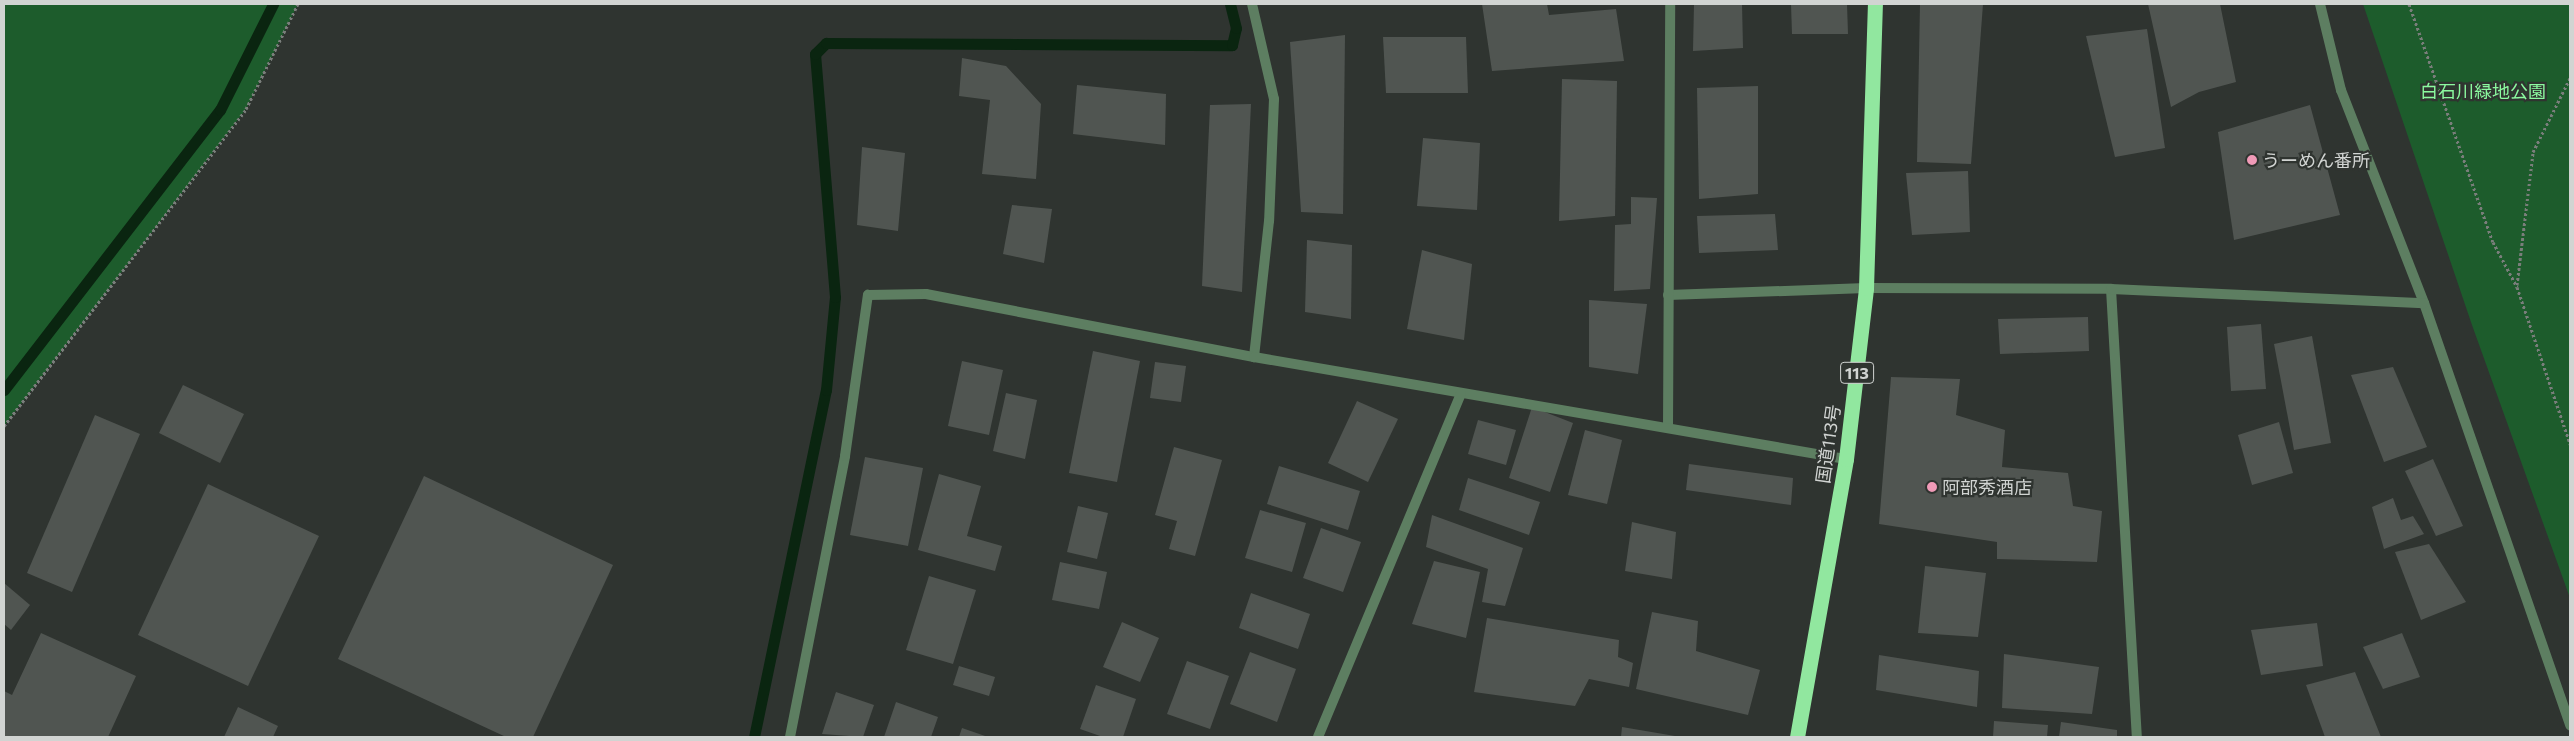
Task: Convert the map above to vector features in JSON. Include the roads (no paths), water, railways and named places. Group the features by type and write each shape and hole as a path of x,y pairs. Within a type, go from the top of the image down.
{"highway":[{"name":"国道113号","path":"1797,737 1846,459 1866,288 1875,4"}],"street":[{"path":"1252,4 1274,99 1270,221 1254,357"},
{"path":"1668,427 1670,4"},
{"path":"2320,4 2341,90 2424,303 2570,725"},
{"path":"1668,295 1866,288 2111,289 2424,303"},
{"path":"2111,289 2137,737"},
{"path":"790,737 845,456 868,295 926,294 1254,357 1846,459"},
{"path":"1318,737 1461,394"}],"waterway":[{"path":"4,390 220,110 273,4"},
{"path":"754,737 826,390 835,297 815,54 826,43 1232,45 1236,28 1230,4"}],"place":[{"name":"うーめん番所","path":"2252,160"},
{"name":"阿部秀酒店","path":"1932,487"}],"park label":[{"name":"白石川緑地公園","path":"2483,91"}]}
